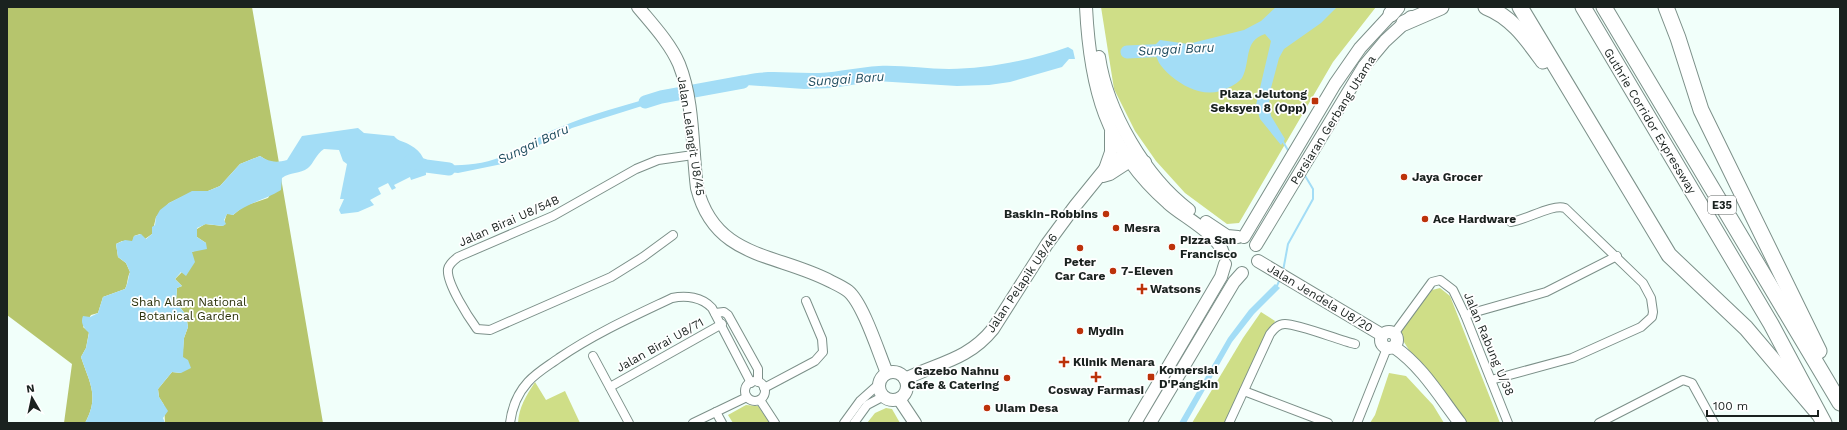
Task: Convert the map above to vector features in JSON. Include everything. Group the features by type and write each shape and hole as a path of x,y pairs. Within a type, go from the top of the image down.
{"highway":[{"path":"1404,23 1441,7"},
{"path":"1486,7 1502,14 1513,24 1557,79 1569,86"},
{"path":"1520,7 1569,86 1669,255 1746,328 1821,418"},
{"name":"Guthrie Corridor Expressway","path":"1604,7 1840,403"},
{"path":"1666,7 1678,38 1701,110 1840,393"},
{"name":"Guthrie Corridor Expressway","path":"1586,12 1771,324 1821,418"}],"street":[{"name":"Jalan Lelangit U8/45","path":"638,7 661,35 679,64 686,91 693,155 700,200 716,228 731,241 744,248 819,275 848,291 858,303 887,374"},
{"path":"1086,7 1091,20 1106,118 1111,129 1128,157 1142,176 1178,212 1218,242 1224,258 1232,271 1242,273"},
{"path":"1091,20 1095,7"},
{"name":"Persiaran Gerbang Utama","path":"1256,245 1364,66 1381,45 1404,23 1425,7"},
{"name":"Persiaran Gerbang Utama","path":"1241,237 1286,168 1348,66 1364,43 1396,9"},
{"path":"1101,88 1145,162 1161,183 1184,207 1221,232 1241,237 1256,245 1258,250 1258,261 1252,269 1242,273 1234,282 1150,423"},
{"path":"1111,129 1111,152 1105,173 1128,172 1142,176"},
{"path":"1128,157 1130,138"},
{"name":"Jalan Birai U8/54B","path":"673,235 643,258 611,277 490,330 477,329 466,314 452,284 448,270 452,262 458,257 553,216 636,169 658,160 693,155"},
{"path":"1128,157 1145,162"},
{"name":"Jalan Pelapik U8/46","path":"905,379 956,359 968,352 985,338 1061,224 1105,173 1128,157"},
{"path":"1491,380 1572,358 1647,322 1652,317 1653,312 1651,298 1643,283 1617,256 1565,208 1559,206 1524,219 1511,222"},
{"path":"1135,423 1221,277 1228,242 1241,237"},
{"path":"1465,315 1546,292 1617,256"},
{"name":"Jalan Jendela U8/20","path":"1258,261 1388,334"},
{"name":"Jalan Rabung U/38","path":"1388,334 1430,285 1436,280 1445,282 1453,290 1465,315 1508,423"},
{"path":"510,423 517,397 533,377 545,367 585,341 622,320 672,298 683,296 706,302 716,313 764,395 760,400"},
{"path":"760,400 753,400 747,396 746,388 816,361 823,352 822,339 806,301"},
{"path":"716,313 724,312 728,314 758,368 758,384"},
{"name":"Jalan Birai U8/71","path":"610,386 722,324"},
{"path":"1229,423 1270,334 1278,325 1290,325 1355,344"},
{"path":"1357,423 1391,348 1397,340 1388,334"},
{"path":"1391,348 1409,357 1460,423"},
{"name":"Jalan Birai U8/71","path":"593,356 629,423"},
{"path":"844,423 860,401 880,384 882,378 887,374 895,372 905,379 906,390 899,398 891,399 884,396 880,384"},
{"path":"1599,423 1683,380 1692,383 1714,423"},
{"path":"1244,391 1328,423"},
{"path":"693,423 747,396"},
{"path":"854,423 867,405 884,396"},
{"path":"899,398 916,423"},
{"path":"760,400 775,423"},
{"path":"716,412 722,423"}],"green space":[{"path":"7,7 252,7 279,163 268,161 260,156 240,164 220,186 208,191 192,192 169,203 156,217 152,234 145,239 140,234 134,236 133,241 122,241 116,244 118,257 126,263 130,272 125,289 103,297 98,313 91,315 83,327 89,332 86,348 81,357 92,389 92,405 85,423 64,423 72,364 7,315"},
{"path":"1101,7 1376,7 1333,62 1239,223 1227,224 1185,193 1156,161 1135,131 1114,89"},
{"name":"Shah Alam National Botanical Garden","path":"281,178 323,423 165,423 164,405 159,397 158,389 172,372 181,373 184,338 188,327 186,315 176,302 177,288 182,286 175,279 182,272 192,252 199,249 206,243 197,237 197,229 205,224 223,226 227,213 233,215 244,206 268,198"},
{"path":"1440,288 1450,296 1500,423 1464,423 1425,366 1409,350 1402,339 1402,328 1432,290"},
{"path":"1261,312 1275,321 1225,423 1192,423 1243,338"},
{"path":"1389,373 1406,376 1433,405 1444,423 1370,423 1375,415"},
{"path":"535,382 546,400 565,391 580,423 518,423 521,407"},
{"path":"746,405 758,406 770,423 733,423 728,415"},
{"path":"886,408 892,409 900,423 867,423 875,413"}],"water":[{"path":"1276,7 1337,7 1321,23 1284,49 1279,58 1271,88 1269,104 1271,116 1285,139 1281,145 1260,119 1256,105 1271,41 1265,34 1258,37 1250,47 1245,72 1242,78 1222,91 1214,92 1192,89 1171,76 1157,59 1155,45 1160,40 1188,44 1244,30 1261,21"},
{"path":"1068,47 1073,50 1075,59 1069,59 1062,67 1010,82 989,85 957,86 876,81 833,88 804,89 746,85 728,87 726,81 750,74 772,72 819,73 879,66 964,69 1025,60"},
{"path":"660,95 661,100 572,128 502,164 458,173 430,170 431,165 466,165 492,160 523,147 551,131 570,123"},
{"path":"358,128 364,133 394,136 414,148 423,157 426,175 411,180 410,177 394,185 396,188 392,190 388,183 378,188 381,194 370,200 374,205 358,212 341,214 339,210 344,199 340,199 347,164 343,161 339,150 324,149 319,153 308,168 282,178 281,190 244,207 233,215 227,214 224,220 226,224 223,226 206,224 197,228 197,237 206,243 207,249 192,252 195,262 186,276 181,272 175,279 182,286 177,288 176,302 186,315 188,327 184,338 183,357 188,360 191,368 181,373 172,372 158,389 159,397 168,411 163,418 165,423 85,423 92,405 92,389 81,357 86,348 89,333 83,325 82,319 83,316 90,317 98,313 103,297 125,289 126,287 130,272 126,263 118,257 116,244 125,240 132,241 134,236 141,234 146,239 152,234 152,227 155,225 156,217 160,210 169,203 192,191 208,191 220,186 240,164 260,156 266,160 287,160 302,136"},
{"path":"1275,284 1280,288 1254,314 1232,342 1186,423 1179,423 1228,338 1249,310"}],"waterway":[{"name":"Sungai Baru","path":"1127,52 1171,50"},
{"name":"Sungai Baru","path":"645,102 661,97 743,82"},
{"path":"1282,140 1289,152"},
{"name":"Sungai Baru","path":"410,161 426,166 449,169"},
{"path":"1283,271 1288,244 1313,199 1313,189 1304,174"},
{"path":"1276,288 1280,279"}],"place":[{"name":"Plaza Jelutong Seksyen 8 (Opp)","path":"1315,101"},
{"name":"Jaya Grocer","path":"1404,177"},
{"name":"Baskin-Robbins","path":"1106,214"},
{"name":"Ace Hardware","path":"1425,219"},
{"name":"Mesra","path":"1116,228"},
{"name":"Pizza San Francisco","path":"1172,247"},
{"name":"Peter Car Care","path":"1080,248"},
{"name":"7-Eleven","path":"1113,271"},
{"name":"Watsons","path":"1142,289"},
{"name":"Mydin","path":"1080,331"},
{"name":"Klinik Menara","path":"1064,362"},
{"name":"Cosway Farmasi","path":"1096,377"},
{"name":"Komersial D'Pangkin","path":"1151,377"},
{"name":"Gazebo Nahnu Cafe & Catering","path":"1007,378"},
{"name":"Ulam Desa","path":"987,408"}]}
